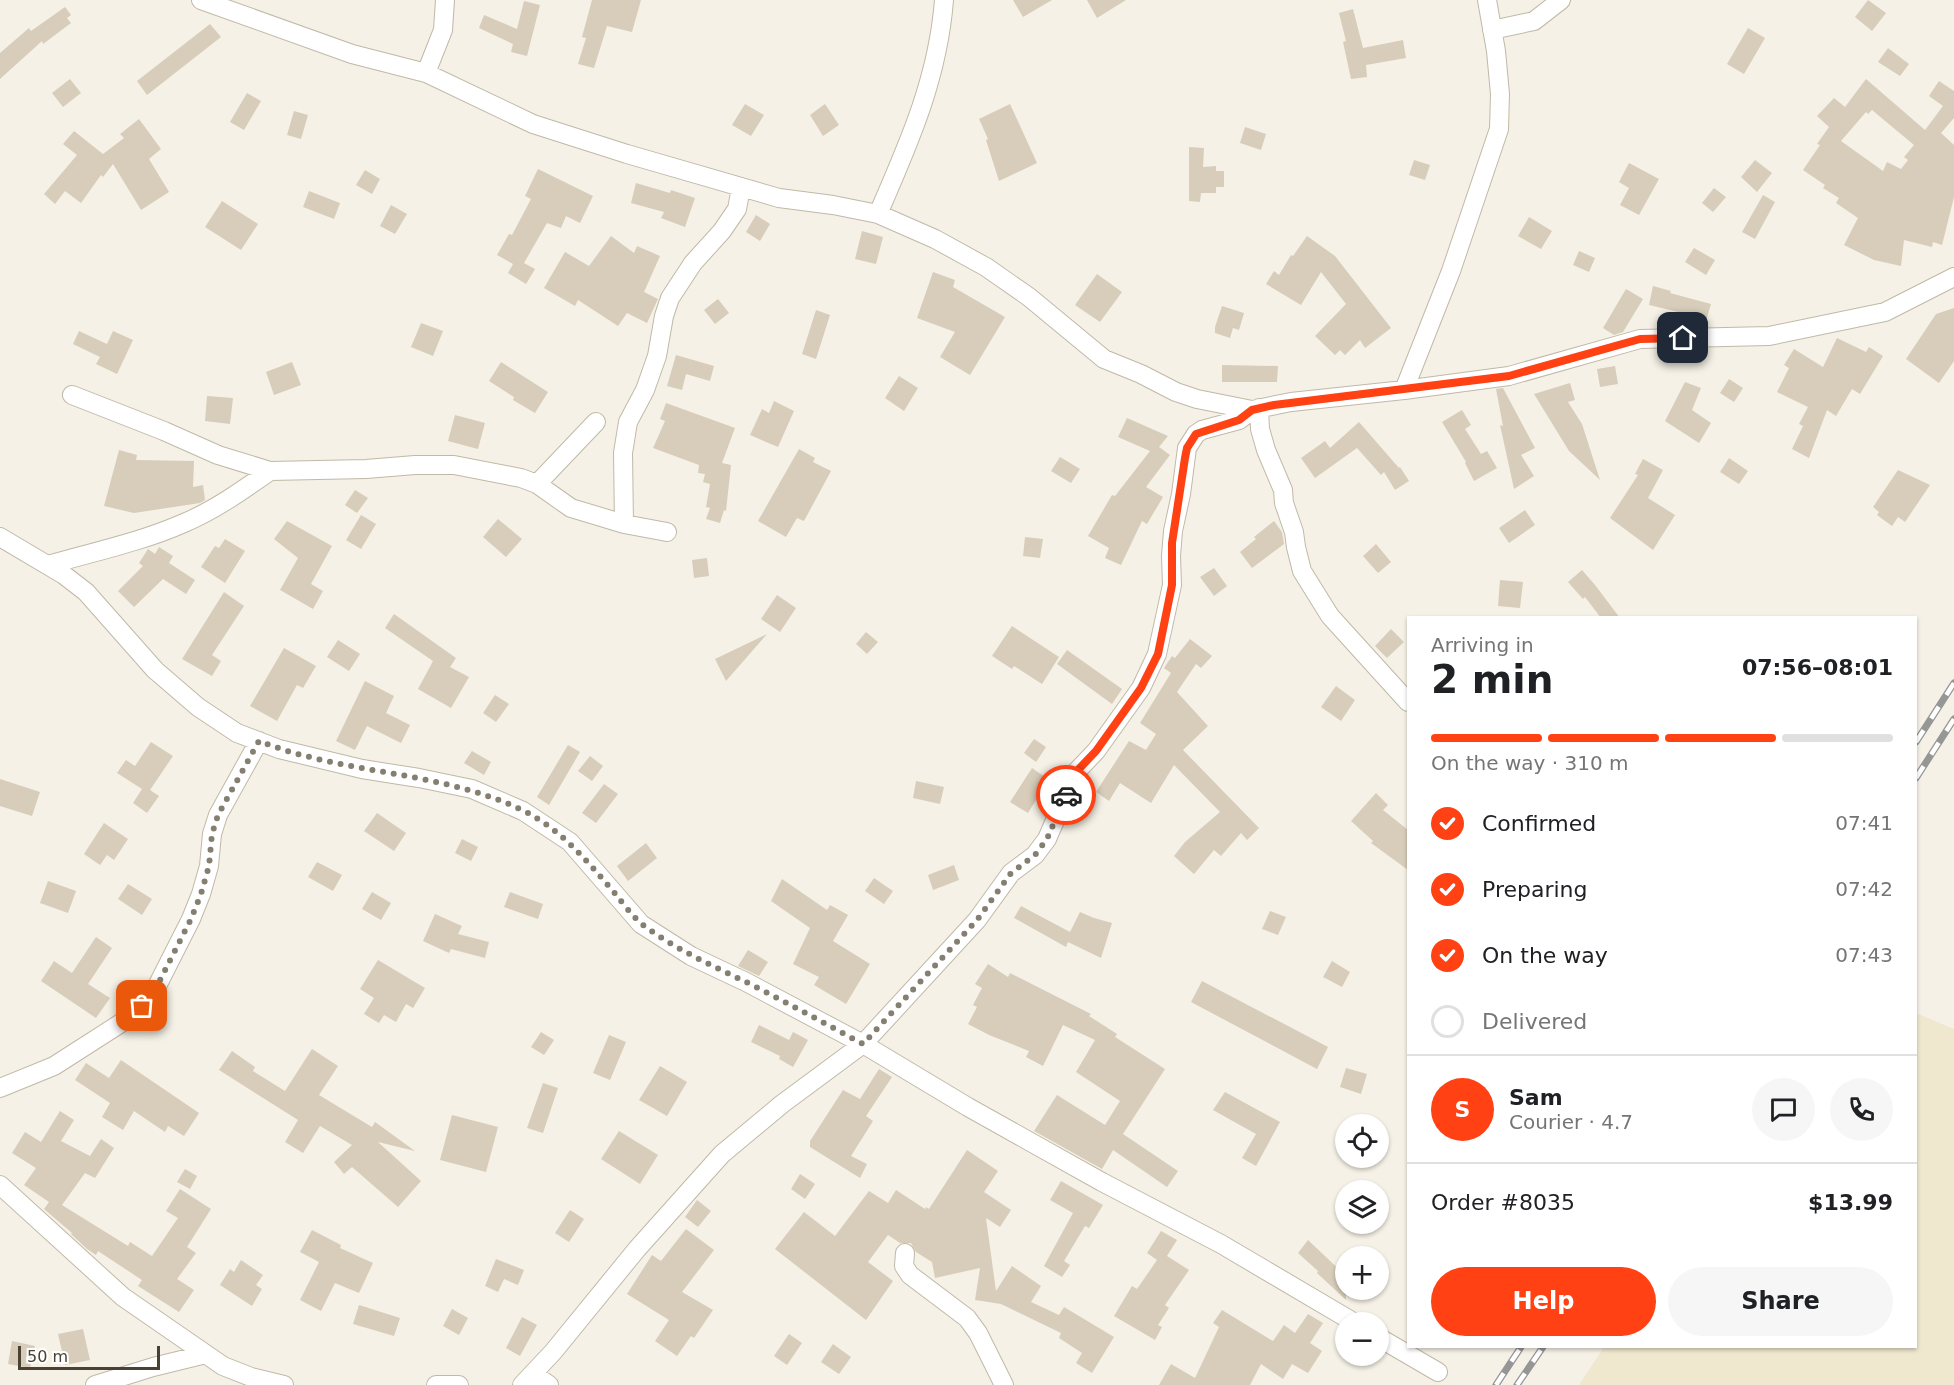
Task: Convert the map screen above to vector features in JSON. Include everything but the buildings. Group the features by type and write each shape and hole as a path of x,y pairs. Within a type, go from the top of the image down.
{"street":[{"path":"201,0 352,54 426,73 533,124 627,154 779,198 878,214 935,239 986,267 1029,297 1104,359 1176,392 1197,399 1255,409 1291,402 1509,376 1640,339 1769,336 1885,312 1954,277"},
{"path":"426,73 443,30 445,0"},
{"path":"878,214 925,101 939,40 944,0"},
{"path":"1404,390 1451,271 1499,129 1500,94 1487,0"},
{"path":"1492,30 1534,21 1561,0"},
{"path":"624,524 623,453 627,422 645,390 657,356 664,316 670,298 693,263 722,231 736,209 741,188"},
{"path":"72,394 218,455 270,471 454,465 497,472 537,484 571,508 624,524 668,532"},
{"path":"1255,409 1266,450 1283,490 1284,503 1294,532 1302,571 1330,616 1407,701"},
{"path":"549,1385 528,1379 722,1154 782,1104 863,1044 977,920 1011,873 1035,855 1047,839 1076,772 1096,751 1141,688 1158,654 1172,585 1173,531 1187,448 1196,434 1239,420 1255,409"},
{"path":"537,484 596,422"},
{"path":"48,565 183,524 227,500 270,471"},
{"path":"0,537 64,574 86,592 155,670 198,707 237,733 279,749 362,769 472,789 524,811 570,842 642,924 691,956 746,982 863,1044 999,1124 1102,1182 1221,1244 1336,1312"},
{"path":"0,1088 54,1066 132,1016 152,996 191,919 201,894 209,866 212,834 218,815 259,741"},
{"path":"0,1185 123,1297 223,1366 251,1377 284,1385"},
{"path":"905,1253 903,1261 907,1273 967,1318 978,1333 1004,1385"},
{"path":"1389,1343 1438,1372"},
{"path":"95,1385 153,1366 206,1354"},
{"path":"436,1385 459,1385"}],"shaded area":[{"path":"1917,1013 1954,1029 1954,1385 1579,1385 1603,1348 1917,1348"}],"railway":[{"path":"1917,740 1954,683"},
{"path":"1917,776 1954,719"},
{"path":"1496,1385 1520,1348"},
{"path":"1517,1385 1542,1348"}],"way so far":[{"path":"142,1006 152,996 191,919 209,866 212,834 218,815 259,741 279,749 362,769 472,789 524,811 570,842 642,924 691,956 746,982 863,1044 977,920 1011,873 1035,855 1047,839 1066,795"}],"route":[{"path":"1066,795 1076,772 1096,751 1141,688 1158,654 1172,585 1173,531 1181,494 1185,458 1187,448 1196,434 1202,430 1239,420 1252,410 1274,405 1509,376 1640,339 1683,338"}]}
